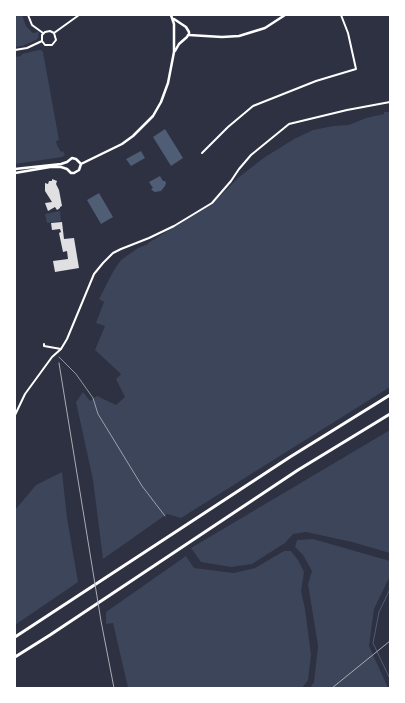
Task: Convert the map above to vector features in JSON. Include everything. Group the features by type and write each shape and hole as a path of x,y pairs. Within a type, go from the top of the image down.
{"highway":[{"path":"15,638 290,457 390,395"},
{"path":"15,656 50,635 298,470 390,414"}],"street":[{"path":"28,15 32,25 43,33"},
{"path":"54,33 79,15"},
{"path":"188,35 239,36 265,28 285,15"},
{"path":"202,153 253,106 316,81 356,69 348,33 341,15"},
{"path":"172,17 188,29 188,35 174,52"},
{"path":"80,164 122,144 133,136 148,121 158,107 166,91 174,52 175,30 172,17"},
{"path":"175,30 177,27 183,26"},
{"path":"43,33 47,31 54,33"},
{"path":"43,33 41,37 45,45 52,45 56,40 54,33"},
{"path":"175,36 183,40"},
{"path":"15,50 27,48 42,41"},
{"path":"15,415 25,394 52,357 68,339 94,274 102,263 121,249 174,226 212,202 251,155 289,124 390,102"},
{"path":"15,169 61,164 76,159 80,164 80,170 71,173 61,167 15,173"},
{"path":"66,169 67,162"},
{"path":"15,296 15,307"},
{"path":"44,344 44,346 61,349"}],"path":[{"path":"56,354 76,374 93,398 98,414 142,486 165,516"}],"shaded area":[{"path":"15,15 22,15 26,26 33,33 39,32 36,40 15,47"},
{"path":"39,50 43,52 59,140 56,141 61,152 63,151 65,155 15,164 15,57"},
{"path":"384,112 390,112 390,387 181,518 167,514 103,559 93,480 76,402 83,392 90,401 97,396 116,405 125,397 116,379 121,374 95,350 105,326 96,323 104,302 99,299 114,270 121,260 138,248 148,244 213,203 239,177 265,157 294,139 313,130 349,125 366,118 384,114"},
{"path":"165,129 183,158 171,166 153,137"},
{"path":"141,151 145,158 131,166 126,159"},
{"path":"160,176 166,183 161,191 155,192 151,189 153,188 149,182"},
{"path":"99,193 113,217 101,224 87,200"},
{"path":"60,211 61,221 47,223 45,214"},
{"path":"390,430 390,553 306,532 293,534 285,543 252,564 231,567 201,562 191,548"},
{"path":"62,472 67,518 78,582 15,625 15,510 36,485"},
{"path":"313,539 390,561 390,576 374,609 369,646 388,688 310,688 314,682 318,646 308,584 312,571 303,555 295,547 297,540"},
{"path":"284,551 291,551 304,572 301,591 311,655 308,680 302,688 128,688 113,623 106,624 106,612 186,556 194,568 234,573 255,568"}],"building":[{"path":"52,179 57,181 56,184 62,206 57,210 55,207 48,211 45,203 52,202 45,191 45,183 48,184"},
{"path":"62,222 64,239 74,238 79,268 55,272 53,261 68,259 67,251 63,252 59,233 61,232 60,229 52,230 51,223"}],"waterway":[{"path":"390,589 379,612 373,643 390,679"}],"railway":[{"path":"59,363 101,621 114,688"},
{"path":"332,688 390,641"}]}
